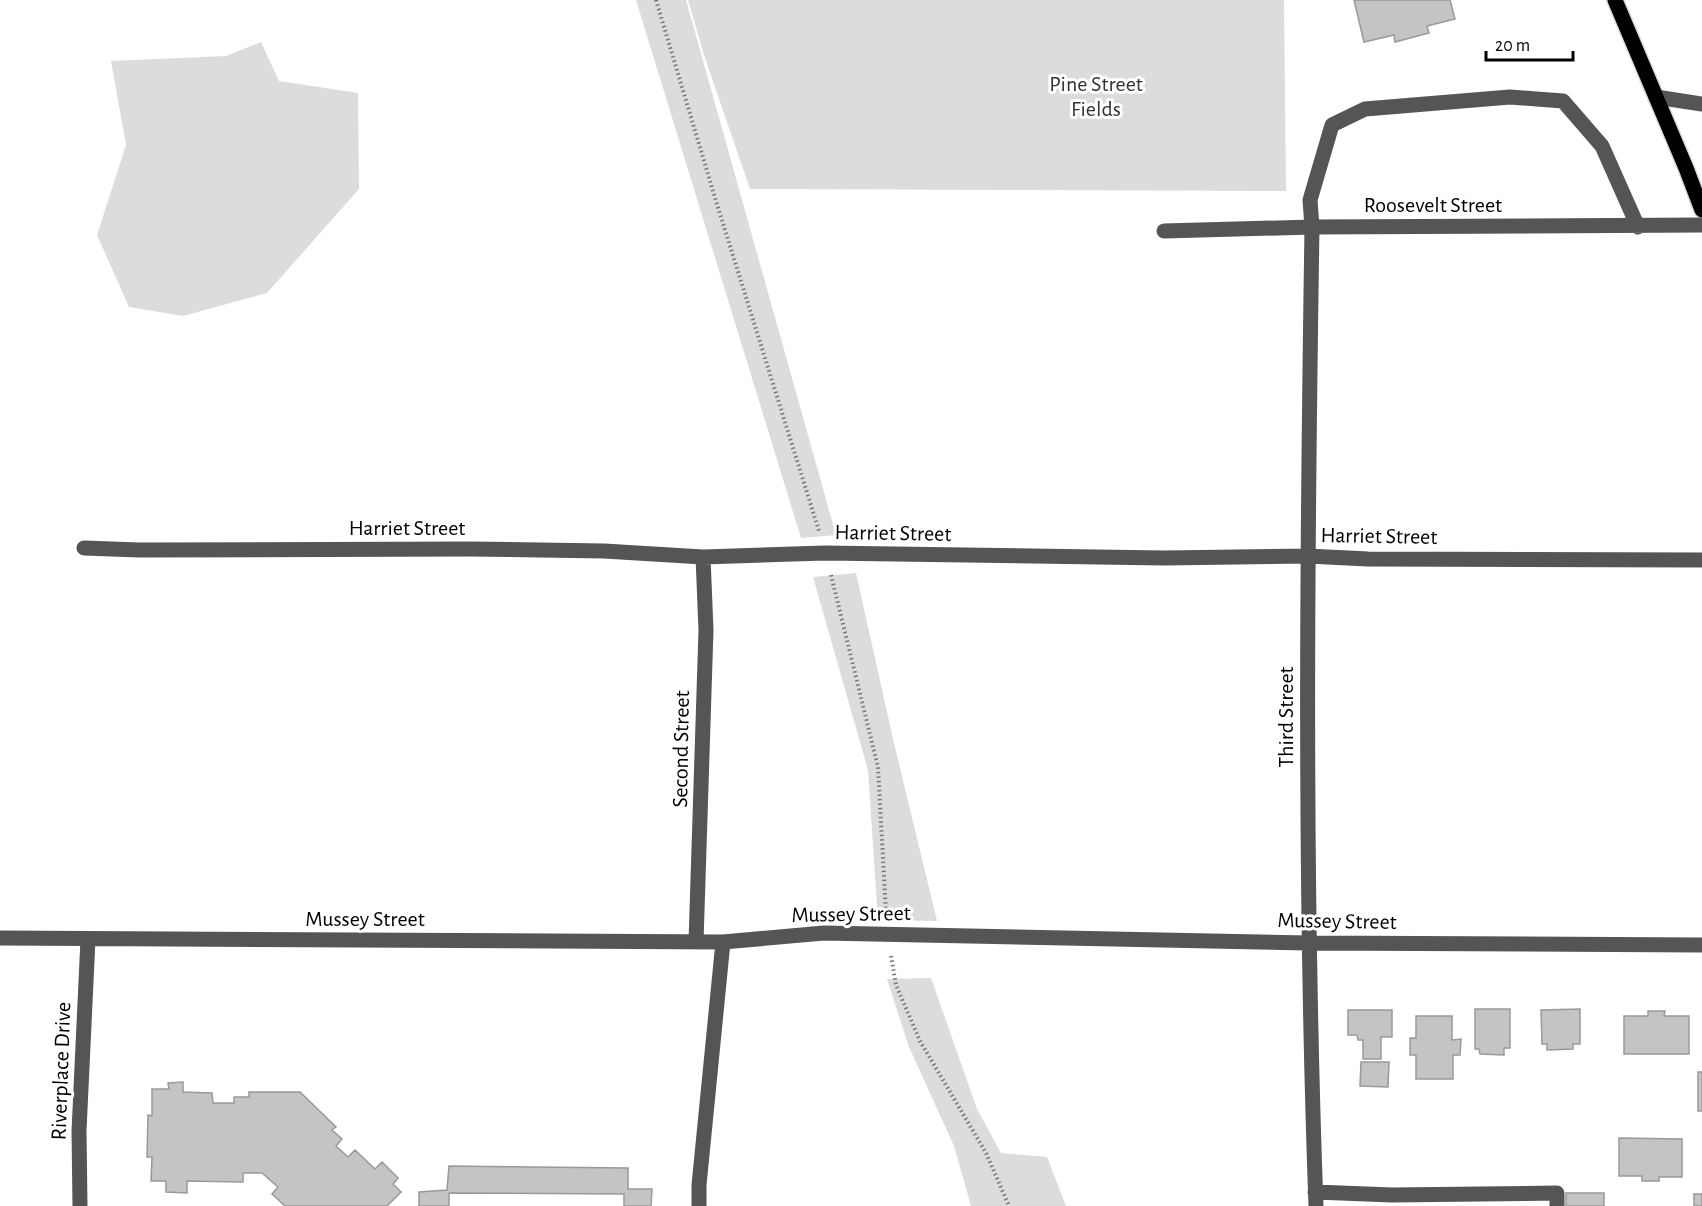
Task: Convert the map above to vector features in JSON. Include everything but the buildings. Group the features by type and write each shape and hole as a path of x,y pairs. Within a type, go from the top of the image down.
{"main road":[{"path":"1615,0 1702,210"}],"street":[{"name":"Third Street","path":"1316,1199 1310,943 1307,556 1312,227 1310,200 1332,125 1365,109 1510,97 1563,101 1602,146 1638,226"},
{"path":"1656,97 1702,104"},
{"name":"Roosevelt Street","path":"1164,231 1312,227 1702,225"},
{"name":"Harriet Street","path":"84,548 571,550 703,557 825,553 1164,558 1307,556 1368,559 1702,560"},
{"name":"Second Street","path":"696,942 706,630 703,557"},
{"name":"Mussey Street","path":"0,938 723,942 824,933 1310,943 1702,945"},
{"name":"Riverplace Drive","path":"80,1206 79,1131 88,939"},
{"path":"699,1206 699,1185 723,942"},
{"path":"1316,1199 1392,1195 1557,1193 1557,1206"}],"path":[{"path":"656,0 819,533"},
{"path":"829,567 878,767 887,934 896,985 920,1041 986,1153 1009,1206"}],"green space":[{"path":"636,0 686,0 836,535 801,538"},
{"name":"Pine Street Fields","path":"688,0 1284,0 1286,191 750,189 705,58"},
{"path":"261,42 279,81 358,93 359,189 267,293 183,316 129,307 97,235 126,145 111,61 226,56"},
{"path":"856,573 937,921 878,920 868,770 813,577"},
{"path":"931,978 977,1109 1001,1153 1047,1157 1066,1206 971,1206 954,1146 909,1047 887,979"}]}
